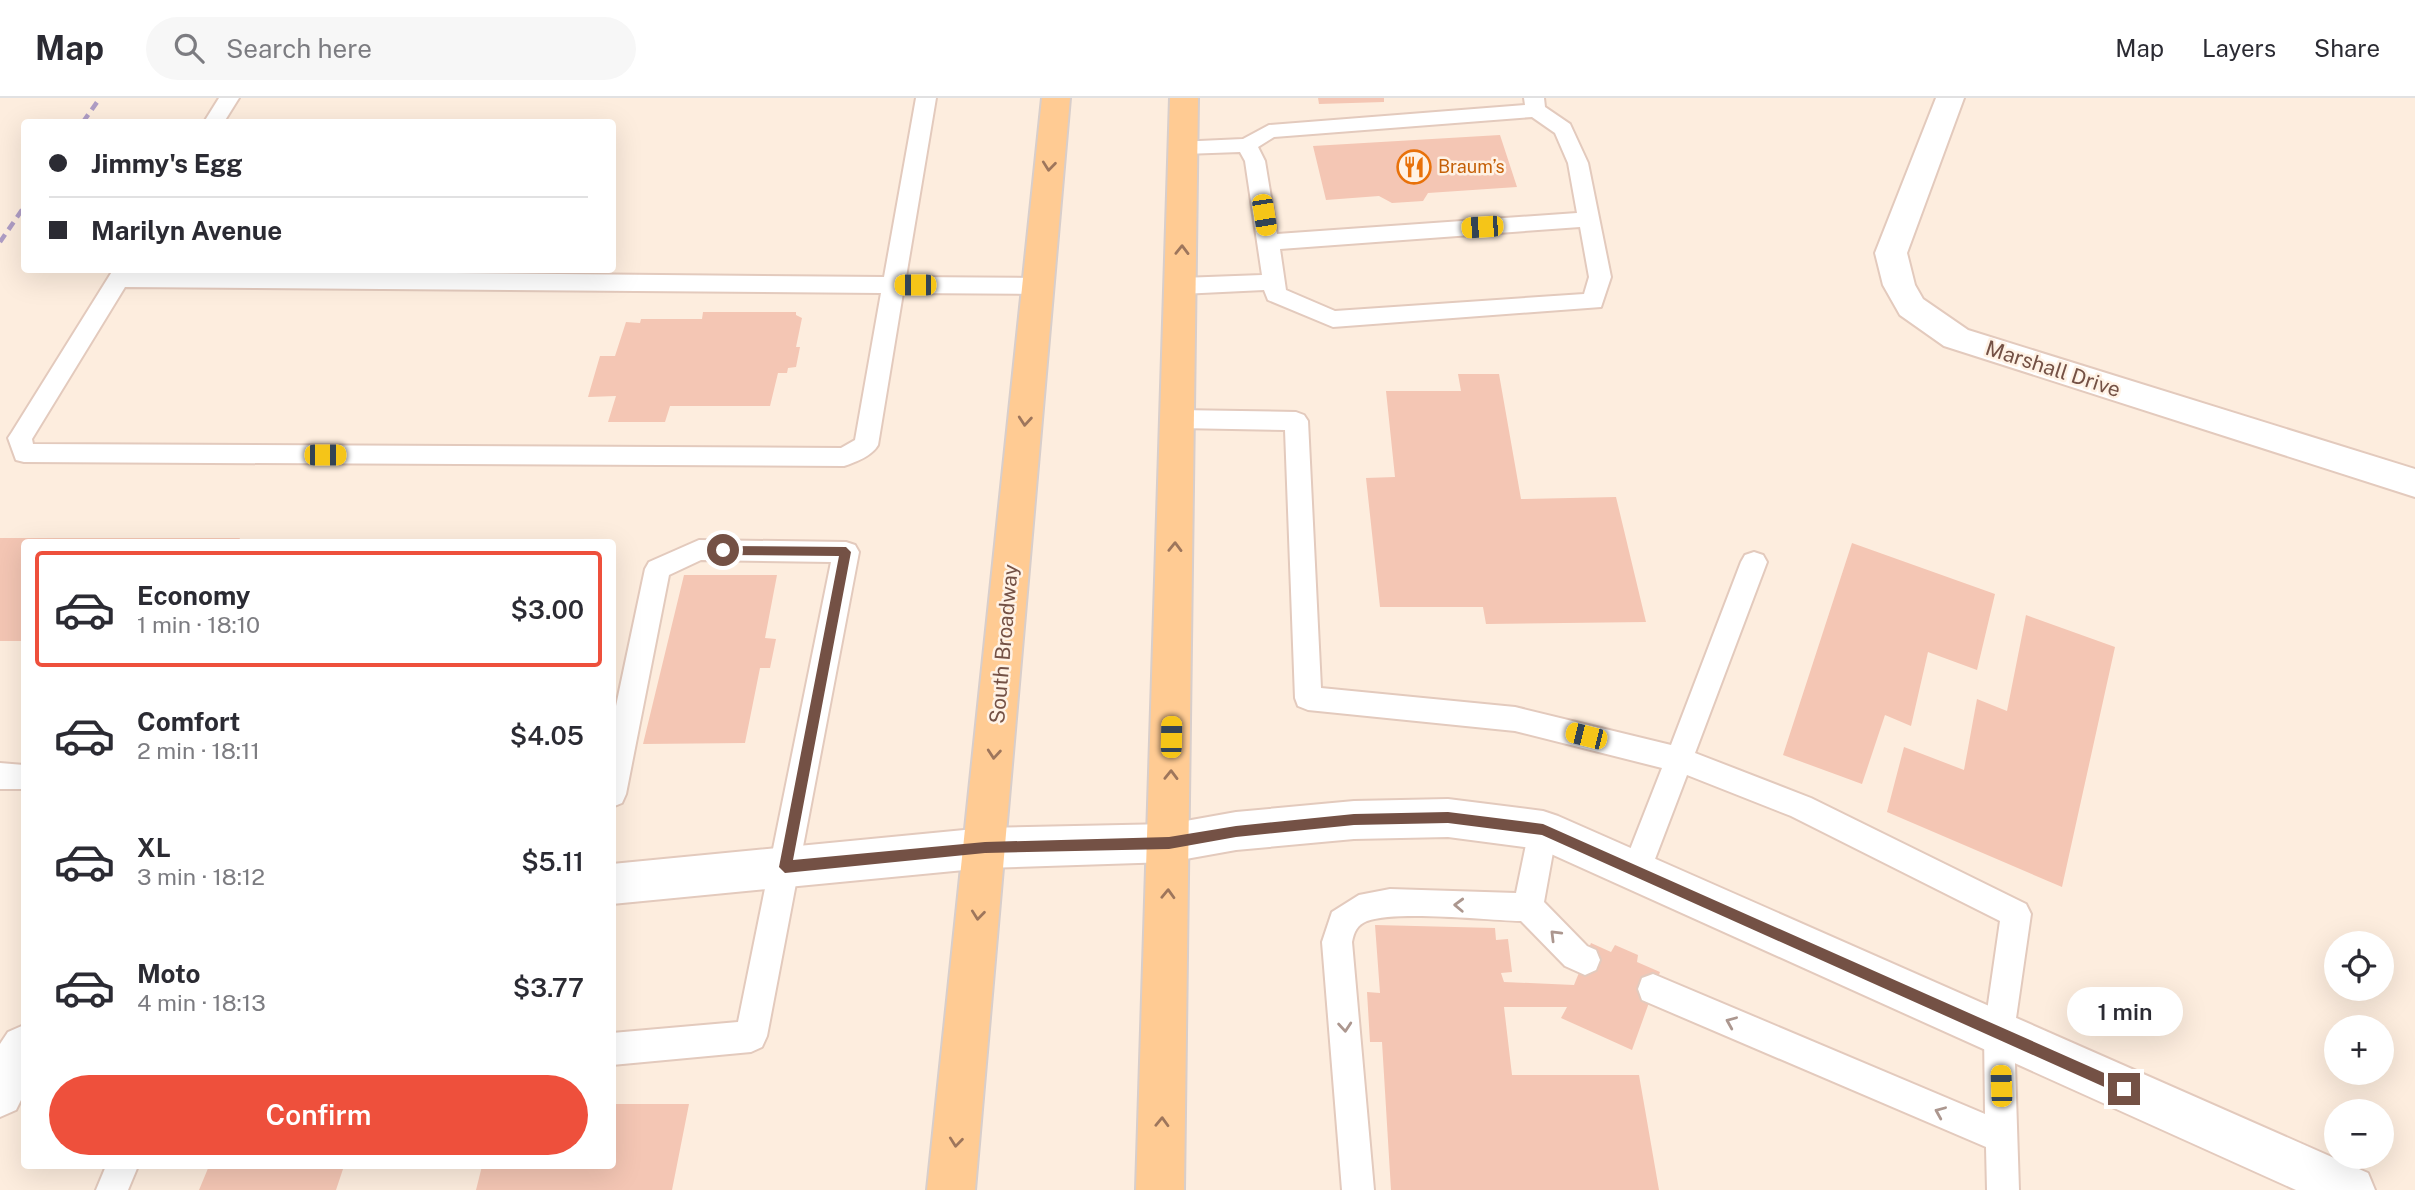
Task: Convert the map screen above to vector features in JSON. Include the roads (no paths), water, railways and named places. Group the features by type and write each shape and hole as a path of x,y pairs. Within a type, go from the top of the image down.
{"main road":[{"name":"South Broadway","path":"951,1190 1056,98"},
{"path":"1160,1190 1184,98"}],"street":[{"name":"Marshall Drive","path":"1950,98 1891,253 1899,285 1911,307 1956,338 2415,483"},
{"path":"616,884 985,848 1169,843 1236,831 1354,820 1448,818 1543,830 2351,1190"},
{"path":"0,1094 21,1054"}],"lane":[{"path":"216,119 229,98"},
{"path":"926,98 894,285 866,445 844,457 24,453 20,438 121,274 894,285 1037,286"},
{"path":"1184,147 1247,145 1269,131 1535,104 1564,132 1578,163 1600,277 1591,302 1333,319 1278,295 1255,161 1247,145"},
{"path":"1268,242 1589,219"},
{"path":"1181,286 1274,282"},
{"path":"1178,419 1296,421 1308,698 1516,719 1681,760 1801,807 2016,914 1999,1032 2003,1190"},
{"path":"616,774 658,569 699,550 846,552 751,1036 616,1049"},
{"path":"1637,870 1754,562"},
{"path":"0,776 21,777"},
{"path":"1528,907 1543,830"},
{"path":"1358,1190 1338,942 1342,922 1359,909 1390,903 1528,907 1576,956 1585,960"},
{"path":"1653,989 2003,1139"},
{"path":"112,1190 121,1169"}],"railway":[{"path":"85,119 100,98"},
{"path":"0,242 21,211"}],"place":[{"name":"Braum’s","path":"1414,167"}]}
